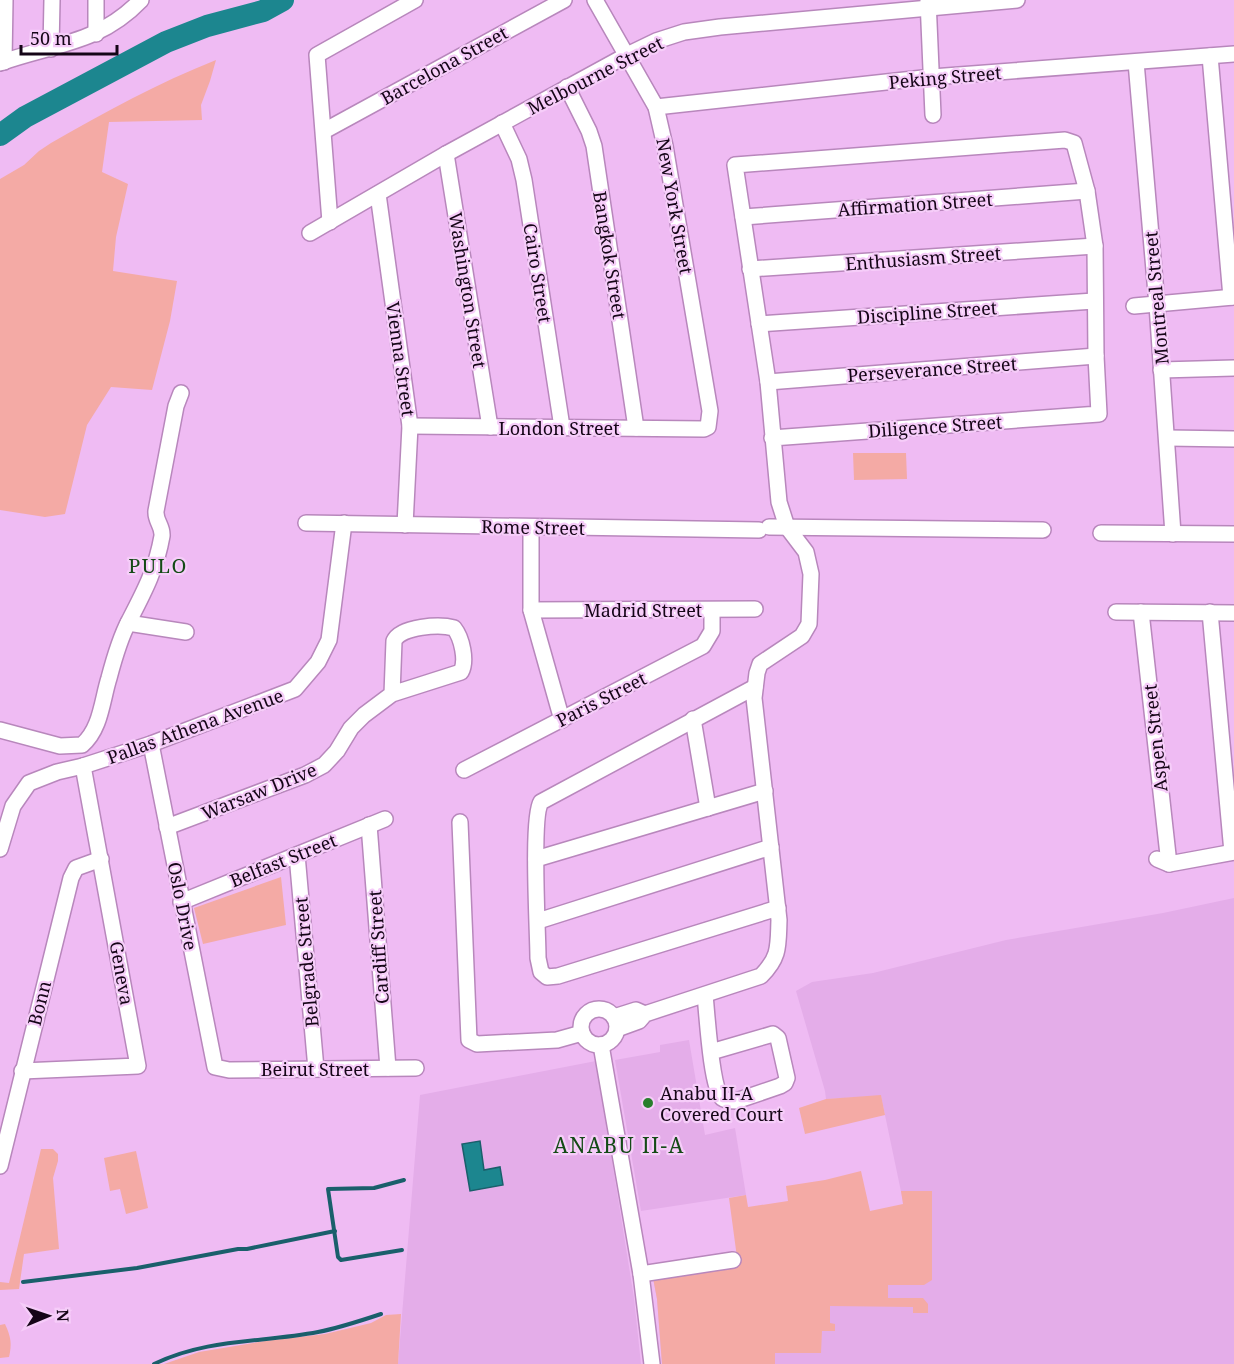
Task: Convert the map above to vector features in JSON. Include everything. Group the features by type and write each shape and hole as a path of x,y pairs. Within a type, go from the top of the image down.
{"street":[{"path":"5,0 2,62 96,34 126,16 141,0"},
{"path":"51,49 52,0"},
{"path":"96,0 96,34"},
{"path":"330,222 317,55 416,0"},
{"name":"Barcelona Street","path":"324,131 564,0"},
{"name":"New York Street","path":"595,0 656,107 665,146 710,411 708,427"},
{"name":"Melbourne Street","path":"310,233 446,153 656,41 684,32 711,28 928,4 1017,0"},
{"path":"928,4 933,115"},
{"name":"Peking Street","path":"656,107 932,77 1234,54"},
{"path":"1134,306 1233,297 1210,56"},
{"name":"Montreal Street","path":"1136,62 1173,534"},
{"name":"Bangkok Street","path":"567,87 594,146 636,428"},
{"name":"Cairo Street","path":"502,123 519,159 524,180 562,426"},
{"path":"616,1023 639,1021 645,1014 761,976 773,964 778,948 778,908 754,698 760,664 802,636 809,624 811,574 806,552 787,527 779,502 768,381 735,165 1065,140 1074,143 1087,191 1095,246 1096,356"},
{"name":"Washington Street","path":"446,153 490,427"},
{"name":"Affirmation Street","path":"742,217 1087,191"},
{"name":"Vienna Street","path":"378,194 410,426 405,525"},
{"name":"Enthusiasm Street","path":"750,269 1095,246"},
{"name":"Discipline Street","path":"759,324 1094,301"},
{"name":"Perseverance Street","path":"768,381 1096,356"},
{"name":"Diligence Street","path":"772,438 1099,414 1096,356"},
{"path":"1161,370 1234,368"},
{"path":"0,730 60,746 82,745 88,741 97,722 109,677 128,623 151,580 162,533 161,524 155,516 176,406 181,393"},
{"name":"London Street","path":"410,426 704,429 708,427"},
{"path":"1167,438 1234,439"},
{"name":"Rome Street","path":"306,523 531,527 1043,530"},
{"name":"Pallas Athena Avenue","path":"0,849 13,806 29,783 57,772 151,744 296,688 318,662 329,640 344,523"},
{"path":"531,527 531,610 562,720"},
{"path":"1101,533 1234,534"},
{"name":"Madrid Street","path":"531,610 755,609"},
{"name":"Paris Street","path":"464,770 703,646 712,631 712,610"},
{"path":"1116,612 1234,613"},
{"name":"Aspen Street","path":"1142,612 1163,862 1233,852"},
{"path":"1210,612 1233,852"},
{"path":"128,623 186,632"},
{"name":"Warsaw Drive","path":"167,827 305,775 324,765 337,751 351,728 364,715 393,694 461,672 464,661 459,637 454,628 408,629 396,636 393,694"},
{"path":"755,687 541,802 537,808 536,859 538,958 541,972 547,977 558,976 778,908"},
{"path":"693,719 708,808"},
{"name":"Oslo Drive","path":"151,744 215,1067"},
{"name":"Geneva","path":"22,1071 138,1066 83,766"},
{"path":"536,859 765,791"},
{"name":"Belfast Street","path":"182,902 385,819"},
{"path":"460,822 469,1040 477,1044 551,1041 582,1033"},
{"name":"Cardiff Street","path":"369,825 388,1068"},
{"path":"538,921 771,847"},
{"name":"Belgrade Street","path":"297,855 316,1069"},
{"name":"Bonn","path":"0,1166 73,871 101,859"},
{"path":"705,995 711,1052 717,1089 722,1098 736,1101 780,1086 787,1078 778,1038 773,1034 711,1052"},
{"path":"603,1009 609,1011 616,1023 615,1036 602,1045 590,1042 582,1033 582,1020 591,1011 603,1009"},
{"path":"602,1045 641,1274 652,1364"},
{"name":"Beirut Street","path":"215,1067 229,1070 416,1068"},
{"path":"641,1274 733,1260"}],"shaded area":[{"path":"216,60 201,105 202,120 109,122 102,172 128,184 116,237 113,271 177,281 170,321 152,390 111,387 87,425 65,514 45,517 0,510 0,179 24,165 51,143 91,120 153,88"},
{"path":"853,453 906,453 907,479 854,480"},
{"path":"281,877 286,925 203,944 194,908"},
{"path":"1234,898 1234,1364 662,1364 653,1278 917,1268 881,1096 826,1099 796,991 812,982 873,973 1006,940 1163,913"},
{"path":"689,1040 705,1135 735,1128 746,1195 641,1211 615,1060 660,1052 660,1045"},
{"path":"596,1061 634,1298 641,1364 398,1364 420,1095"},
{"path":"881,1095 885,1115 805,1134 799,1108 826,1099"},
{"path":"480,1141 484,1170 500,1167 503,1185 470,1191 462,1144"},
{"path":"41,1149 53,1149 58,1154 53,1178 59,1249 24,1254 19,1289 0,1290 0,1282 9,1283"},
{"path":"136,1151 148,1208 126,1214 120,1189 110,1191 104,1158"},
{"path":"861,1171 870,1211 903,1204 901,1191 932,1191 932,1280 924,1285 888,1285 888,1298 923,1298 928,1304 928,1313 913,1313 913,1307 830,1306 830,1323 835,1324 835,1331 822,1331 821,1353 775,1353 775,1364 662,1364 653,1278 738,1265 729,1198 746,1195 748,1207 788,1201 786,1186"},
{"path":"401,1314 398,1364 164,1364 199,1352 325,1334 371,1323 386,1315"},
{"path":"5,1324 9,1333 10,1352 9,1357 0,1358 0,1325"}],"waterway":[{"path":"0,135 25,117 166,42 207,26 263,11 283,0"},
{"path":"402,1250 341,1260 338,1257 328,1189 374,1188 404,1180"},
{"path":"23,1282 137,1268 335,1231"},
{"path":"154,1364 215,1345 318,1332 381,1314"}],"place":[{"name":"Anabu II-A Covered Court","path":"648,1103"}],"district":[{"name":"PULO","path":"158,565"},
{"name":"ANABU II-A","path":"619,1145"}]}
